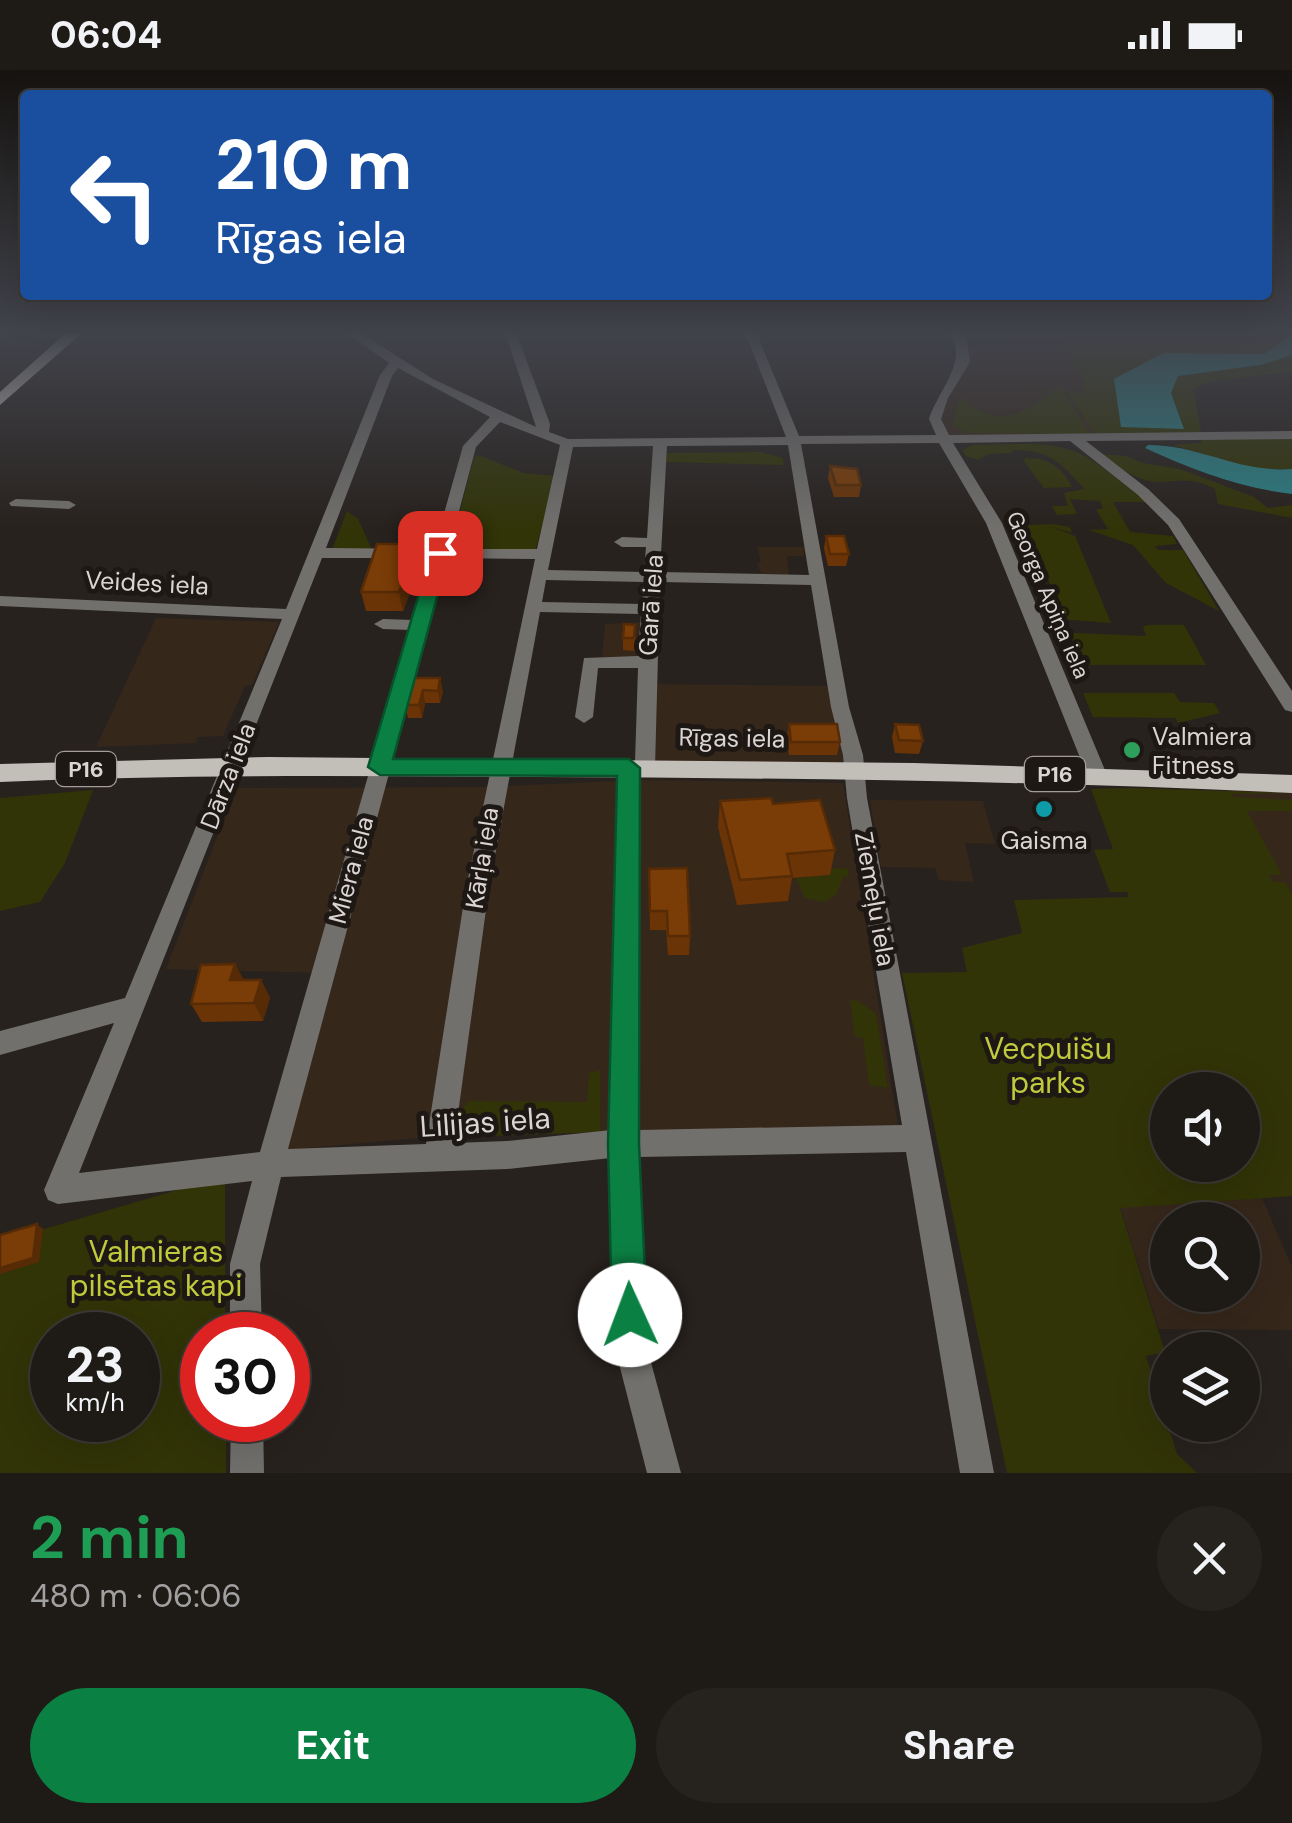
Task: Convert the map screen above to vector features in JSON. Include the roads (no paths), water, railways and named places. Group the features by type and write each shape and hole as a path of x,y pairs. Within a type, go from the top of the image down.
{"main road":[{"name":"Rīgas iela","path":"0,773 172,768 637,767 1292,784"},
{"name":"Rīgas iela","path":"0,784 105,778 172,768"}],"street":[{"name":"Dārza iela","path":"58,1190 232,768 377,397"},
{"path":"457,397 496,419 567,443 1292,435"},
{"path":"533,397 543,424 542,434"},
{"name":"Ziemeļu iela","path":"777,397 794,440 977,1473"},
{"name":"Georga Apiņa iela","path":"943,397 935,419 952,456 994,523 1096,776"},
{"name":"Miera iela","path":"246,1312 245,1264 270,1164 418,624 470,446 496,419"},
{"path":"1074,439 1143,492 1174,522 1283,677 1292,706"},
{"name":"Garā iela","path":"660,442 654,578 637,767 624,1144 630,1344 664,1473"},
{"name":"Kārļa iela","path":"438,1158 497,768 542,575 567,443"},
{"path":"16,503 69,504"},
{"path":"622,542 656,543"},
{"path":"315,553 546,554"},
{"path":"542,575 817,580"},
{"name":"Veides iela","path":"0,601 291,614"},
{"path":"535,607 651,609"},
{"path":"383,624 418,624"},
{"path":"584,716 590,662 647,662"},
{"path":"0,1043 135,1006"},
{"name":"Lilijas iela","path":"58,1190 270,1164 438,1158 624,1144 918,1140"},
{"path":"247,1442 247,1473"}],"water":[{"path":"1117,397 1173,397 1184,429 1121,427"},
{"path":"1148,445 1185,449 1254,467 1292,469 1292,494 1217,477 1145,448"}],"place":[{"name":"Valmiera Fitness","path":"1132,750"},
{"name":"Gaisma","path":"1044,809"}],"park label":[{"name":"Vecpuišu parks","path":"1048,1065"},
{"name":"Valmieras pilsētas kapi","path":"156,1268"}]}
